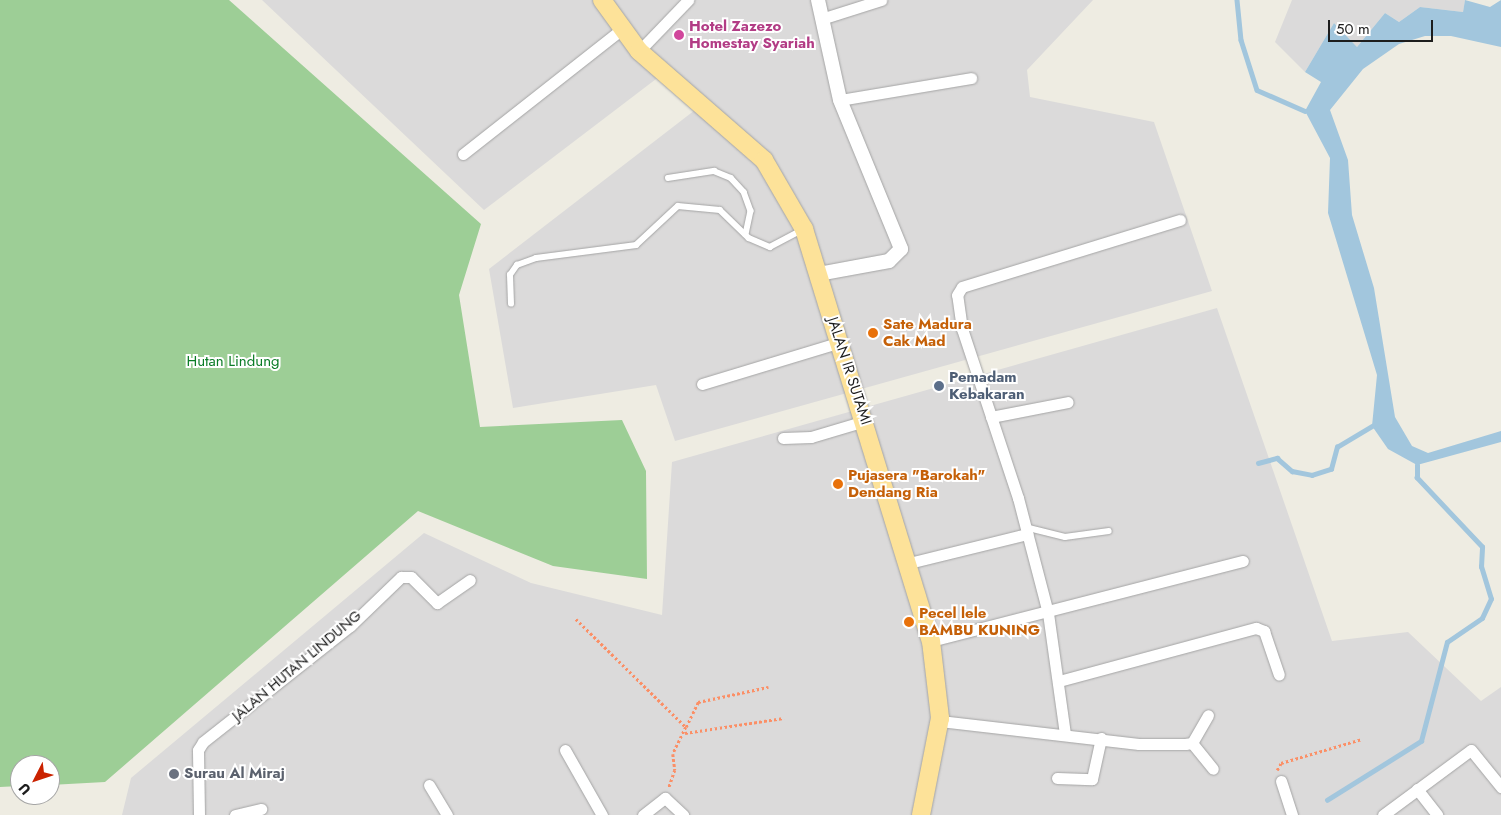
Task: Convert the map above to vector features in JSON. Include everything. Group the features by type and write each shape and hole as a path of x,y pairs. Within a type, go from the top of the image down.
{"main road":[{"name":"JALAN IR SUTAMI","path":"602,0 639,51 764,160 804,228 865,421 930,641 940,721 921,815"}],"street":[{"path":"639,51 688,0"},
{"path":"818,0 824,18 823,36 840,100 901,249 889,261 819,274"},
{"path":"824,18 881,0"},
{"path":"463,154 622,29"},
{"path":"840,100 971,78"},
{"path":"1065,734 1059,680 1048,613 1026,530 962,329 958,290 1180,220"},
{"path":"702,384 840,342"},
{"path":"991,417 1068,402"},
{"path":"783,438 811,437 865,421"},
{"path":"908,563 1026,530"},
{"path":"930,641 1048,613 1243,561"},
{"name":"JALAN HUTAN LINDUNG","path":"199,815 202,744 350,626 400,577 411,577 437,603 470,580"},
{"path":"1059,680 1256,628 1264,631 1278,675"},
{"path":"1192,743 1208,715"},
{"path":"940,721 1101,738 1139,744 1192,743"},
{"path":"1057,778 1092,779 1101,738"},
{"path":"1192,743 1213,768"},
{"path":"565,750 602,815"},
{"path":"1383,815 1471,750 1501,787"},
{"path":"1280,781 1292,815"},
{"path":"429,785 447,815"},
{"path":"1417,789 1437,815"},
{"path":"643,815 665,798 683,815"},
{"path":"234,815 261,809"}],"lane":[{"path":"668,178 714,171 731,178 744,192 751,211 746,234"},
{"path":"511,304 510,275 517,266 536,258 636,245 678,206 720,210 746,234 770,247 804,228"},
{"path":"1026,530 1076,537 1109,531"}],"path":[{"path":"576,619 686,727"},
{"path":"665,798 676,770 673,754 698,702 768,687"},
{"path":"684,733 784,718"},
{"path":"1280,781 1281,763 1362,739"}],"shaded area":[{"path":"262,0 1093,0 1027,70 1030,97 1154,122 1212,291 675,441 656,385 513,408 489,269 695,110 660,76 484,210"},
{"path":"1292,0 1465,0 1463,12 1420,7 1399,22 1385,13 1357,47 1334,23 1305,72 1275,42"},
{"path":"1217,308 1332,641 1408,632 1481,701 1501,687 1501,815 122,815 131,778 424,533 531,583 662,615 672,462"}],"green space":[{"name":"Hutan Lindung","path":"0,0 229,0 481,224 459,295 480,427 622,420 646,471 647,579 553,566 418,511 105,782 60,784 60,755 10,755 10,786 0,787"}],"water":[{"path":"1465,0 1490,7 1501,0 1501,47 1451,36 1425,36 1399,44 1363,69 1330,110 1348,160 1352,215 1374,288 1395,417 1412,446 1428,453 1501,431 1501,442 1417,465 1388,449 1372,426 1377,375 1328,213 1330,158 1305,111 1321,82 1305,72 1334,23 1357,47 1385,13 1399,22 1420,7 1463,12"}],"waterway":[{"path":"1237,0 1241,40 1257,90 1305,111"},
{"path":"1258,463 1277,458 1292,471 1312,475 1331,469 1337,447 1372,426"},
{"path":"1327,800 1421,741 1447,642 1482,618 1491,599 1481,567 1482,547 1417,478 1417,465"}],"place":[{"name":"Hotel Zazezo Homestay Syariah","path":"679,35"},
{"name":"Sate Madura Cak Mad","path":"873,333"},
{"name":"Pemadam Kebakaran","path":"939,386"},
{"name":"Pujasera \"Barokah\" Dendang Ria","path":"838,484"},
{"name":"Pecel lele BAMBU KUNING","path":"909,622"},
{"name":"Surau Al Miraj","path":"174,774"}]}
